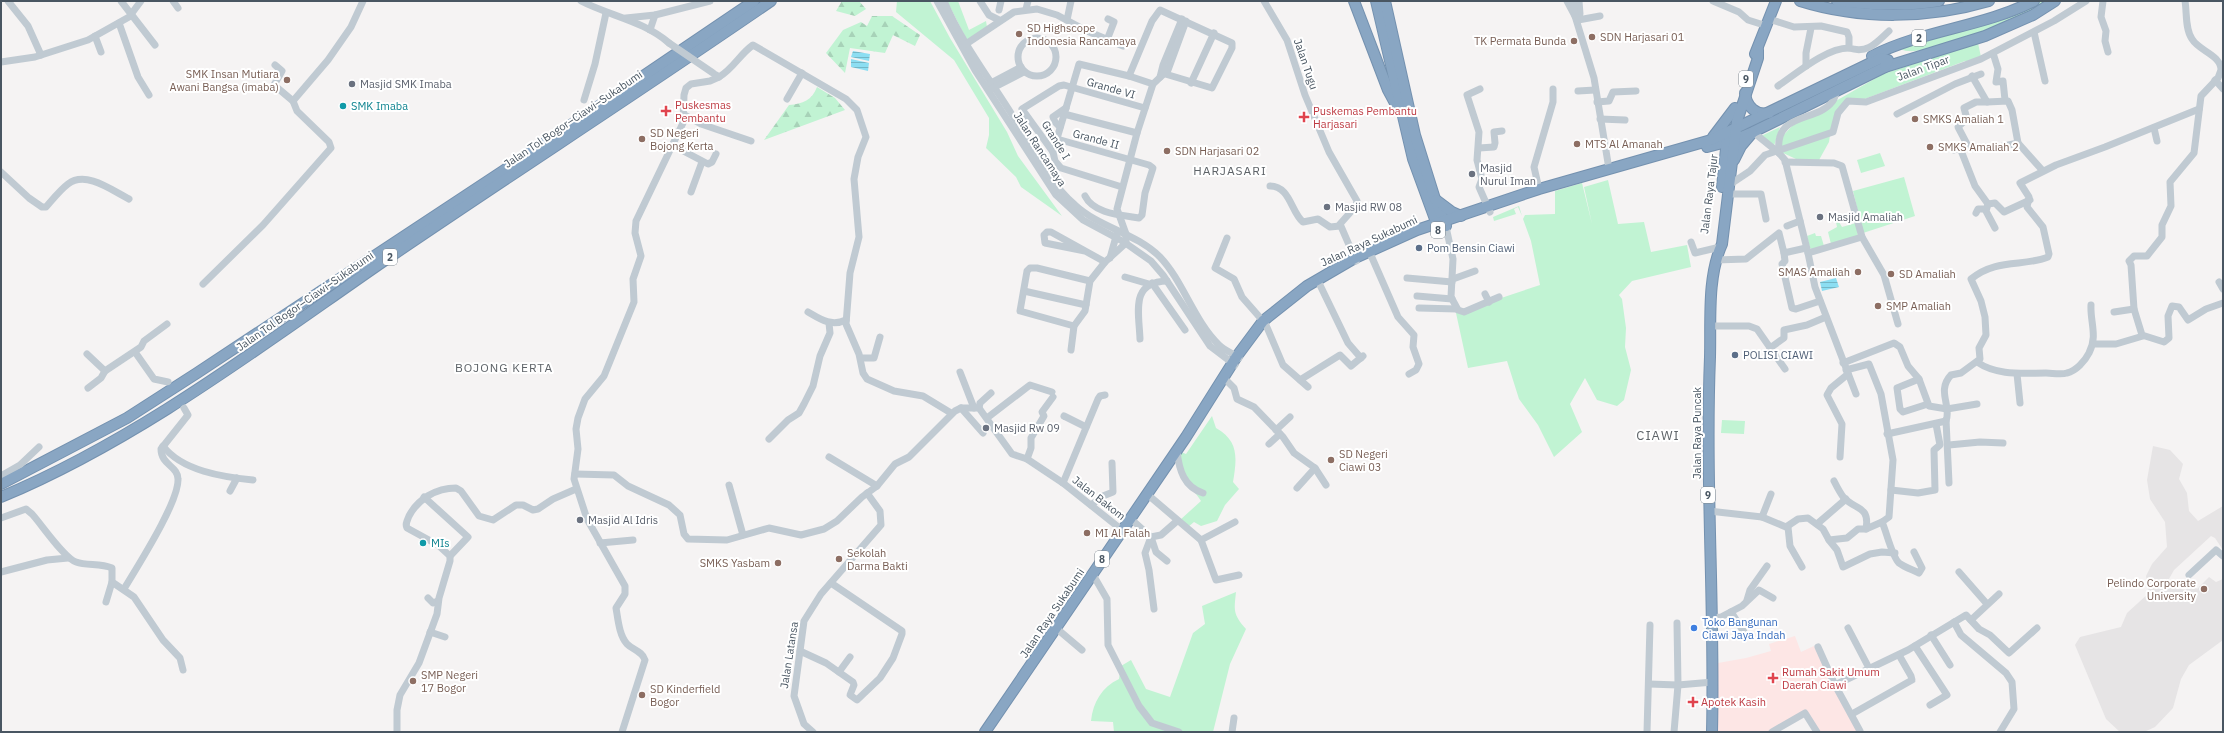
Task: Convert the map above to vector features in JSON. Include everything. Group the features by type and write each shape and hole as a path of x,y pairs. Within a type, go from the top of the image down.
{"highway":[{"name":"Jalan Tol Bogor–Ciawi–Sukabumi","path":"1,484 127,418 510,166 754,1"},
{"name":"Jalan Tol Bogor–Ciawi–Sukabumi","path":"1,497 63,468 211,380 771,1"},
{"path":"1354,1 1388,90 1400,112"},
{"path":"1376,1 1396,86 1400,112 1412,159 1432,201 1441,225"},
{"path":"1385,1 1415,134 1432,201 1425,220 1416,230"},
{"name":"Jalan Raya Tajur","path":"1716,254 1735,108 1776,1"},
{"name":"2","path":"1800,1 1867,14 1902,15 1937,12 1989,1"},
{"path":"1837,1 1869,5 1902,5 1939,1"},
{"name":"2","path":"1812,92 1839,74 1895,46 2002,14 2034,1"},
{"name":"2","path":"1731,136 1753,132 1901,60 1985,36 2028,17 2055,1"},
{"path":"1895,46 1893,51 1894,57 1901,60"},
{"name":"Jalan Raya Tajur","path":"1731,136 1758,58 1758,50"},
{"name":"2","path":"1731,136 1771,112 1882,58 1888,60 1885,67"},
{"path":"1745,93 1747,102 1754,111 1762,114 1771,112"},
{"path":"1711,140 1724,125 1735,108"},
{"path":"1702,148 1716,153 1728,166 1741,146 1753,132"},
{"name":"8","path":"1711,140 1731,136"},
{"name":"8","path":"1702,148 1731,136"},
{"name":"Jalan Raya Sukabumi","path":"1372,254 1416,230 1441,225 1539,190 1711,140"},
{"name":"Jalan Raya Sukabumi","path":"985,732 1092,573 1177,451 1236,360 1265,323 1307,286 1356,260 1461,216 1702,148"},
{"name":"Jalan Raya Tajur","path":"1716,254 1722,244 1728,190 1728,166"},
{"path":"1432,201 1461,216"},
{"name":"Jalan Raya Puncak","path":"1712,732 1713,682 1708,511 1710,326 1716,254"},
{"name":"Jalan Raya Sukabumi","path":"1265,323 1319,283 1356,260"},
{"name":"Jalan Raya Sukabumi","path":"1218,387 1225,379 1236,360"}],"street":[{"path":"8,1 28,26 41,55"},
{"path":"121,1 130,15 155,45"},
{"path":"1,62 41,55 76,45 119,23 130,15 141,1"},
{"path":"173,1 178,8"},
{"path":"293,101 328,60 351,27 363,1"},
{"path":"581,1 606,12 626,18 650,30 716,75"},
{"path":"626,18 655,15 710,1"},
{"name":"Jalan Rancamaya","path":"937,1 954,35 1066,197 1082,211 1121,227"},
{"name":"Jalan Rancamaya","path":"944,1 966,44 1037,168 1061,201 1088,223 1115,237 1151,261 1210,346 1236,360"},
{"path":"980,1 989,15 999,20"},
{"path":"999,10 1001,1"},
{"path":"1026,9 1028,1"},
{"path":"1067,20 1071,1"},
{"name":"Jalan Tugu","path":"1264,1 1287,40 1304,95 1324,141 1357,201 1356,206 1342,221 1340,226"},
{"path":"1567,1 1577,18"},
{"path":"1573,1 1594,78 1609,169"},
{"path":"1577,18 1580,14 1579,1"},
{"path":"1713,1 1739,12 1748,20 1769,19 1794,27 1810,28 1821,26 1846,32 1849,37 1849,48"},
{"name":"Jalan Tipar","path":"1779,152 1832,132 1838,113 1843,105 1848,102 1866,102 1972,63 2034,32 2086,1"},
{"path":"2103,1 2101,17 2106,30 2105,40 2108,52"},
{"path":"2143,336 2140,331 2134,309 2131,265 2129,261 2134,256 2147,256 2162,237 2162,225 2171,206 2170,183 2180,169 2194,155 2200,120 2199,109 2202,93 2221,72 2221,65 2217,60 2194,42 2190,36 2185,1"},
{"path":"966,44 999,20 1014,12 1026,9 1042,10 1123,46"},
{"path":"1129,76 1158,11 1164,11 1230,40 1233,46 1212,88 1162,74"},
{"path":"584,100 595,64 606,12"},
{"path":"650,30 655,15"},
{"path":"1577,18 1600,16"},
{"path":"1107,40 1114,22 1108,19"},
{"path":"1184,20 1162,74 1153,84 1122,187 1118,214 1121,227 1126,234 1145,245 1161,258 1213,339 1236,360"},
{"path":"119,23 138,77 149,94"},
{"path":"1806,66 1806,53 1810,28"},
{"path":"1778,86 1806,66 1839,49 1849,48 1866,50 1889,31"},
{"path":"2034,32 2045,81"},
{"path":"1191,83 1214,33"},
{"path":"95,36 100,52"},
{"path":"1038,37 1049,42 1053,47 1056,58 1055,64 1047,73 1035,76 1022,69 1018,62 1019,50 1026,40 1038,37"},
{"path":"622,732 645,660 642,654 630,646 622,636 616,608 625,594 626,588 585,515 576,489 575,474 578,449 576,429 578,418 586,397 604,376 633,305 635,297 633,281 641,254 635,233 636,221 683,123 684,95 688,85 710,81 716,75 726,73 743,53 753,45 854,105 866,133 865,141 857,158 854,179 858,238 850,273 846,320 861,358 863,373 868,380 894,391 923,396 951,414"},
{"path":"1993,52 1998,69 1996,82 2003,81 2005,100"},
{"path":"1053,152 1077,66 1081,64 1129,76 1153,84"},
{"path":"202,284 263,225 331,148 329,142 297,111 293,101 274,85 282,71 275,65"},
{"path":"990,87 1022,69"},
{"path":"1948,71 1955,84"},
{"path":"787,98 802,74"},
{"path":"1897,114 1955,84 1972,76 1981,74"},
{"path":"1972,76 1987,102"},
{"path":"2215,80 2223,89"},
{"name":"Grande I","path":"1072,88 1059,86 1022,109 1053,152 1055,161 1064,170 1122,187"},
{"name":"Grande VI","path":"1072,88 1145,108"},
{"path":"1480,89 1467,95 1479,132 1477,160 1482,179 1479,187 1488,209"},
{"path":"1539,190 1534,168 1553,102 1553,89"},
{"path":"1578,91 1595,90"},
{"path":"1779,152 1780,138 1786,127 1830,104 1837,90"},
{"path":"1597,102 1609,101 1613,92 1636,91"},
{"path":"1994,228 1987,206 1975,186 1960,148 1958,127 1967,119 1964,108 1976,102 2005,100 2010,104 2018,143 2043,171"},
{"path":"1949,483 1949,445 1946,420 1947,409 1944,392 1948,378 1951,375 1961,373 1977,362 1980,358 1979,348 1985,338 1986,326 1981,301 1971,279 1983,271 2004,264 2044,259 2049,254 2043,227 2027,207 2030,200 2028,193 2020,184 2043,171 2084,153 2105,147 2199,109"},
{"path":"1065,111 1137,133"},
{"path":"684,114 701,124 751,141"},
{"path":"1600,119 1625,120"},
{"path":"2154,128 2157,141"},
{"path":"1479,148 1494,147 1496,143 1494,132 1502,131"},
{"path":"1753,132 1779,152 1785,162 1820,302 1856,394"},
{"name":"Grande II","path":"1057,139 1150,165 1153,170 1145,193 1141,216 1139,218 1118,214"},
{"path":"1960,148 1994,148 2018,143"},
{"path":"672,145 702,162 711,163 716,154"},
{"path":"1728,190 1750,171 1763,156 1779,152"},
{"path":"691,192 702,162"},
{"path":"1785,162 1834,163 1841,165 1862,236 1884,276 1898,324"},
{"path":"1,172 28,198 42,208 46,207 68,184 80,179 100,184 129,199"},
{"path":"1270,186 1275,186 1283,192 1303,222 1318,219 1330,227 1340,226 1356,260"},
{"path":"1728,190 1761,194 1766,219"},
{"path":"1084,196 1094,207 1118,214"},
{"path":"1976,213 1978,209 1995,203 2004,212 2030,200"},
{"path":"1787,226 1800,221"},
{"path":"1441,225 1452,252 1452,299 1457,308"},
{"path":"1108,260 1115,237 1121,227"},
{"path":"1085,251 1045,243 1044,235 1047,232 1051,232 1085,251 1108,260"},
{"path":"1691,242 1695,252 1746,259 1778,233 1786,262 1782,264 1792,308 1796,309 1820,302"},
{"path":"1070,350 1074,326 1084,314 1090,281 1108,260 1126,244 1126,234"},
{"path":"1784,253 1807,250 1862,236"},
{"path":"1227,238 1215,268 1234,279 1242,297 1265,323 1281,361 1286,368 1308,387"},
{"path":"1372,254 1401,322 1410,328 1414,335 1413,347 1419,364 1416,370 1409,374"},
{"path":"1074,326 1021,313 1020,310 1027,271 1031,268 1090,281"},
{"path":"1407,278 1452,280 1475,271"},
{"path":"1125,277 1150,283 1167,282"},
{"path":"2219,282 2223,289"},
{"path":"1150,283 1185,330"},
{"path":"1140,339 1139,299 1142,292 1150,283"},
{"path":"1300,380 1340,355 1350,365 1355,367 1362,357 1348,343 1319,283"},
{"path":"1024,291 1086,305"},
{"path":"1485,294 1489,302"},
{"path":"1417,296 1452,299"},
{"path":"1419,308 1457,308 1464,312 1499,298"},
{"path":"2093,344 2114,344 2143,336 2164,342 2168,341 2170,333 2168,316 2172,306 2179,307 2188,320 2206,309 2223,303"},
{"path":"1977,362 1988,368 2017,374 2069,373 2085,360 2093,344 2094,330 2091,317 2091,305"},
{"path":"2114,312 2134,309"},
{"path":"808,312 829,323 840,323 846,320"},
{"path":"1770,348 1784,338 1784,330 1807,325 1826,317"},
{"path":"769,439 788,420 798,413 804,404 813,386 820,356 830,333 829,323"},
{"path":"88,388 102,378 105,371 143,346 144,341 167,324"},
{"path":"1710,326 1752,327 1759,331 1785,369"},
{"path":"861,358 874,358 880,337"},
{"path":"1843,362 1866,357 1890,343 1896,344 1902,350 1908,366 1919,379 1928,404"},
{"path":"135,352 154,379 168,382"},
{"path":"87,354 105,371"},
{"path":"1829,540 1847,538 1858,529 1866,529 1889,517 1893,460 1887,434 1881,394 1869,364 1847,372 1831,388 1827,395 1842,424 1840,457"},
{"name":"Jalan Bakom","path":"960,372 976,408 987,418 1012,454 1027,459 1063,483 1122,530"},
{"path":"2017,374 2020,403"},
{"path":"1225,379 1234,388 1237,399 1254,407 1298,456 1315,468 1326,484"},
{"path":"1919,379 1897,388 1900,409 1903,412 1928,404 1947,409 1977,404"},
{"path":"987,418 1030,385 1053,395 1042,412 1044,416 1031,438 1031,448 1027,459"},
{"path":"575,474 614,474 628,486 673,507 680,515 684,534 688,539 727,540 769,528 801,535 824,529 837,521 867,493 877,486 896,464 909,457 951,414 961,408 976,408 991,393"},
{"path":"1063,483 1100,396 1105,395"},
{"path":"124,589 170,507 178,484 176,472 164,462 161,455 163,446 188,415 184,408"},
{"path":"961,408 983,433"},
{"path":"1064,416 1086,427"},
{"path":"1269,444 1290,417"},
{"path":"1887,434 1936,424 1946,420"},
{"path":"1891,490 1918,493 1935,490 1934,450 1940,446 1936,424"},
{"path":"1949,445 1980,442 2004,443"},
{"path":"163,446 172,456 189,465 217,475 253,480"},
{"path":"1,476 20,465 39,447"},
{"path":"1177,451 1178,461 1187,484 1203,493"},
{"path":"829,457 877,486"},
{"path":"1091,505 1103,496 1113,492 1111,472 1112,463"},
{"path":"1297,488 1315,468"},
{"path":"230,491 237,478"},
{"path":"1834,481 1846,499 1864,513 1867,520 1866,529"},
{"path":"729,485 736,504 743,535"},
{"path":"450,556 438,545 407,528 406,524 411,514 424,497 456,488 461,491 479,516 493,520 516,506 538,509 552,499 576,489"},
{"name":"Jalan Latansa","path":"813,732 804,724 794,696 804,621 815,602 881,525 880,510 867,493"},
{"path":"1147,494 1177,521 1202,540 1215,579 1223,580 1239,575"},
{"path":"1762,517 1771,494"},
{"path":"397,732 397,710 400,695 418,666 437,614 438,601 450,556 468,537 424,497"},
{"path":"1817,524 1846,499"},
{"path":"1,518 21,510 28,511 68,558 81,564 93,563 111,567 113,570 112,582 106,602"},
{"path":"1708,511 1762,517 1788,527"},
{"path":"1788,527 1803,517 1817,524 1824,531 1837,550 1843,567 1870,554 1882,552 1895,553"},
{"path":"1130,518 1151,537 1156,552 1167,561"},
{"path":"1151,537 1161,535 1177,521"},
{"path":"1202,540 1235,522"},
{"path":"1882,522 1887,532 1887,540 1895,553 1898,562 1919,574 1922,568 1914,552"},
{"path":"1788,527 1790,546 1802,567"},
{"path":"1151,537 1145,553 1149,570 1154,609"},
{"path":"600,543 633,540"},
{"path":"2189,575 2216,550 2223,556"},
{"path":"1,572 47,560 68,558"},
{"path":"1746,603 1750,590 1767,566"},
{"path":"1959,572 1987,604"},
{"path":"1092,573 1106,599 1108,645 1139,706 1152,723 1179,732"},
{"path":"112,582 134,597 163,640 178,656 183,670"},
{"path":"800,651 826,663 854,684 850,695 856,700 859,700 880,678 893,658 902,632 831,583"},
{"path":"1711,618 1721,617 1731,612 1746,603 1759,590 1773,598"},
{"path":"1971,620 1987,607 1987,604 1999,594"},
{"path":"428,598 432,604 438,601"},
{"path":"1731,612 1744,632"},
{"path":"1835,685 1870,670 1899,655 1966,615 2009,653 2037,628"},
{"path":"1954,622 1961,635 2006,673 2012,682 2014,709 2000,732"},
{"path":"1674,732 1678,685 1677,623"},
{"path":"1647,732 1650,625"},
{"path":"1056,628 1082,650"},
{"path":"1848,628 1870,670"},
{"path":"430,632 445,637"},
{"path":"1932,635 1950,665"},
{"path":"1818,646 1835,685 1852,714 1859,732"},
{"path":"1915,646 1947,695 1930,705"},
{"path":"1852,714 1912,680 1912,676 1899,655"},
{"path":"840,672 850,657"},
{"path":"1649,684 1678,685 1713,682"},
{"path":"1772,732 1805,712 1817,732"},
{"path":"1232,732 1234,718"}],"shaded area":[{"name":"Pelindo Corporate University","path":"2153,446 2170,450 2183,464 2179,479 2187,493 2189,511 2198,521 2223,506 2223,550 2215,538 2211,536 2174,570 2165,586 2186,590 2190,582 2197,589 2209,577 2216,582 2223,579 2223,640 2189,665 2181,679 2173,708 2155,727 2144,732 2120,732 2106,719 2075,645 2080,637 2121,627 2127,613 2149,593 2146,576 2152,564 2167,547 2165,522 2150,499 2147,480"},
{"name":"Rumah Sakit Umum Daerah Ciawi","path":"1795,636 1801,652 1814,646 1836,693 1857,728 1856,731 1818,732 1804,712 1769,732 1718,732 1718,663 1746,658 1771,651 1769,644"}],"green space":[{"path":"842,1 859,1 866,9 855,16 836,11"},
{"path":"897,1 930,1 950,38 1007,132 1018,156 1062,216 1021,187 1016,177 986,148 989,135 989,118 954,60 896,12"},
{"path":"947,1 958,1 969,30 986,21 987,27 967,40"},
{"path":"2040,1 2049,1 2020,16 1975,35 1930,49 1912,51 1901,49 2031,6"},
{"path":"872,16 892,16 920,35 915,46 893,35 885,53 850,48 845,73 826,53 843,30 861,22 867,26"},
{"path":"1978,43 1981,57 1973,61 1965,61 1862,100 1847,99 1839,107 1830,132 1780,148 1780,139 1792,126 1883,74"},
{"path":"817,87 835,98 845,110 764,140 789,105 799,104 810,98"},
{"path":"1780,127 1774,146 1761,136"},
{"path":"1830,135 1829,142 1819,160 1796,159 1781,152"},
{"path":"1880,153 1885,166 1861,173 1857,160"},
{"path":"1904,177 1915,216 1863,233 1853,191"},
{"path":"1608,180 1618,224 1644,222 1651,252 1687,245 1691,267 1632,281 1619,295 1622,299 1626,328 1625,347 1631,370 1624,400 1617,406 1597,400 1585,378 1570,404 1582,432 1554,457 1538,425 1519,399 1507,361 1468,368 1456,313 1540,285 1531,241 1523,219 1525,215 1555,214 1555,191 1582,183 1592,224 1584,187"},
{"path":"1519,206 1522,216 1518,207 1514,209 1516,214 1494,221 1493,217"},
{"path":"1836,222 1839,222 1842,227 1856,223 1858,236 1831,244 1828,232 1837,227"},
{"path":"1815,233 1816,236 1821,236 1824,246 1813,250 1810,248 1807,236"},
{"path":"1212,416 1216,428 1233,444 1235,451 1235,465 1233,482 1239,489 1225,505 1217,521 1201,526 1194,522 1188,527 1180,520 1201,501 1185,479 1181,468 1181,452 1186,454"},
{"path":"1722,420 1745,421 1744,434 1721,433"},
{"path":"1236,592 1235,612 1246,629 1230,664 1213,732 1114,732 1113,722 1091,721 1096,701 1099,696 1108,686 1119,679 1121,666 1131,660 1146,689 1170,697 1193,633 1205,624 1202,606"}],"water":[{"path":"853,51 870,54 869,61 851,57"},
{"path":"851,59 869,63 868,71 851,67"},
{"path":"1836,278 1839,287 1822,291 1820,282"}],"place":[{"name":"SD Highscope Indonesia Rancamaya","path":"1019,34"},
{"name":"SDN Harjasari 01","path":"1592,37"},
{"name":"TK Permata Bunda","path":"1574,41"},
{"name":"SMK Insan Mutiara Awani Bangsa (imaba)","path":"287,80"},
{"name":"Masjid SMK Imaba","path":"352,84"},
{"name":"SMK Imaba","path":"343,106"},
{"name":"Puskesmas Pembantu","path":"666,111"},
{"name":"Puskemas Pembantu Harjasari","path":"1304,117"},
{"name":"SMKS Amaliah 1","path":"1915,119"},
{"name":"SD Negeri Bojong Kerta","path":"642,139"},
{"name":"MTS Al Amanah","path":"1577,144"},
{"name":"SMKS Amaliah 2","path":"1930,147"},
{"name":"SDN Harjasari 02","path":"1167,151"},
{"name":"Masjid Nurul Iman","path":"1472,174"},
{"name":"Masjid RW 08","path":"1327,207"},
{"name":"Masjid Amaliah","path":"1820,217"},
{"name":"Pom Bensin Ciawi","path":"1419,248"},
{"name":"SMAS Amaliah","path":"1858,272"},
{"name":"SD Amaliah","path":"1891,274"},
{"name":"SMP Amaliah","path":"1878,306"},
{"name":"POLISI CIAWI","path":"1735,355"},
{"name":"Masjid Rw 09","path":"986,428"},
{"name":"SD Negeri Ciawi 03","path":"1331,460"},
{"name":"Masjid Al Idris","path":"580,520"},
{"name":"MI Al Falah","path":"1087,533"},
{"name":"MIs","path":"423,543"},
{"name":"Sekolah Darma Bakti","path":"839,559"},
{"name":"SMKS Yasbam","path":"778,563"},
{"name":"Pelindo Corporate University","path":"2204,589"},
{"name":"Toko Bangunan Ciawi Jaya Indah","path":"1694,628"},
{"name":"Rumah Sakit Umum Daerah Ciawi","path":"1773,678"},
{"name":"SMP Negeri 17 Bogor","path":"413,681"},
{"name":"SD Kinderfield Bogor","path":"642,695"},
{"name":"Apotek Kasih","path":"1693,702"}],"district":[{"name":"HARJASARI","path":"1230,170"},
{"name":"BOJONG KERTA","path":"504,367"},
{"name":"CIAWI","path":"1658,435"}]}
